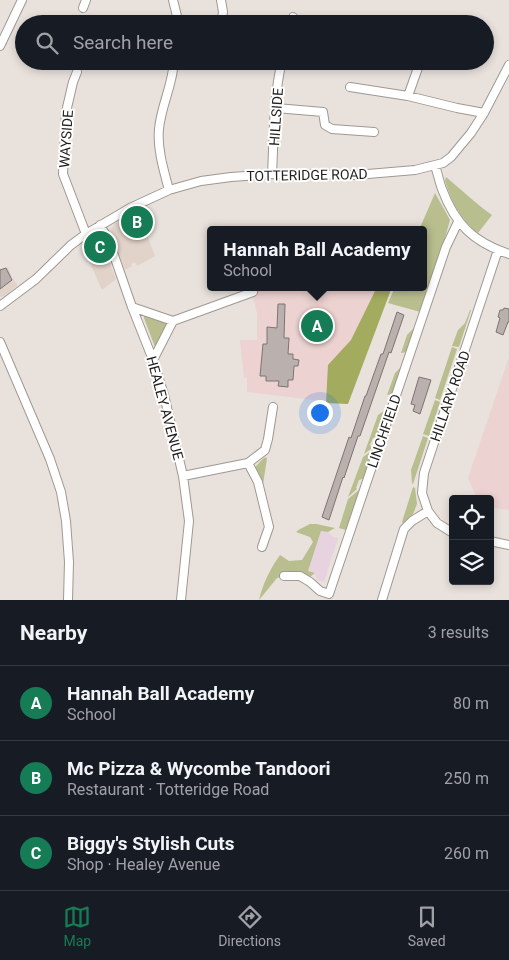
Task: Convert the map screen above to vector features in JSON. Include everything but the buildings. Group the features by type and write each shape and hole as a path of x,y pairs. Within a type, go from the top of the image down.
{"street":[{"path":"0,46 22,0"},
{"path":"173,0 176,15"},
{"path":"221,0 223,15"},
{"name":"TOTTERIDGE ROAD","path":"0,306 36,279 71,245 86,234 130,208 169,190 201,181 231,177 272,174 356,175 415,170 443,163 466,140 484,113 509,66"},
{"path":"169,190 159,148 159,129 174,70"},
{"name":"HILLSIDE","path":"272,174 280,70"},
{"path":"408,96 417,70"},
{"name":"WAYSIDE","path":"78,72 73,82 66,112 63,174 86,234"},
{"path":"350,87 408,96 484,113"},
{"path":"276,108 323,112 325,125 332,129 374,132"},
{"path":"435,166 441,188 458,222 474,237 509,254"},
{"name":"LINCHFIELD","path":"284,576 300,576 320,591 329,594 446,247 458,222"},
{"name":"HEALEY AVENUE","path":"100,225 109,241 164,395 183,476 188,521 181,600"},
{"name":"HILLARY ROAD","path":"428,510 422,493 424,473 498,250"},
{"path":"132,307 173,321 253,292"},
{"path":"152,360 173,321"},
{"path":"0,342 50,459 61,492 66,521 69,562 68,600"},
{"path":"183,476 248,463 265,450 273,407"},
{"path":"248,463 258,482 270,527 262,547"},
{"path":"385,599 404,529 428,510 437,523 449,530"},
{"path":"494,542 509,545"}],"shaded area":[{"path":"137,210 155,256 137,266 135,262 125,270 110,232 114,224"},
{"path":"92,238 97,238 102,244 116,279 102,290 82,245"},
{"path":"8,267 17,286 0,297 0,269"},
{"path":"255,291 389,291 347,404 247,392 247,377 244,378 240,340 257,340 257,313 253,298 255,297"},
{"path":"509,357 509,510 494,508 494,495 475,495 468,478"},
{"path":"321,531 328,532 333,537 338,538 324,582 317,580 315,573 308,571"}],"green space":[{"path":"446,177 492,215 478,233 457,210 445,181"},
{"path":"435,193 450,220 424,313 388,303 393,291 427,291 427,226 421,226"},
{"path":"375,291 390,291 348,404 326,403 328,365 351,340"},
{"path":"470,310 459,347 452,346 458,330 465,323"},
{"path":"144,316 168,323 155,347 144,318"},
{"path":"415,327 407,352 401,353 407,335"},
{"path":"452,347 457,349 440,400 435,398"},
{"path":"402,366 393,394 387,395 395,373"},
{"path":"435,400 440,402 429,436 423,434"},
{"path":"388,408 379,436 373,438 370,445 372,448 364,454 378,415"},
{"path":"423,436 428,438 413,484 411,470"},
{"path":"374,449 365,478 359,480 357,489 348,497 363,457"},
{"path":"266,457 267,459 263,484 252,469"},
{"path":"413,487 415,488 417,504 413,514 403,523 402,522"},
{"path":"359,490 360,493 349,528 346,530 339,528 348,499"},
{"path":"310,524 335,528 328,532 321,531 308,571 315,573 310,577 291,575 277,578 259,600 267,576 280,555 289,561 302,560 313,542 310,537 296,532"}],"place":[{"name":"Mc Pizza & Wycombe Tandoori","path":"137,222"},
{"name":"Biggy's Stylish Cuts","path":"100,247"},
{"name":"Hannah Ball Academy","path":"317,326"}]}
